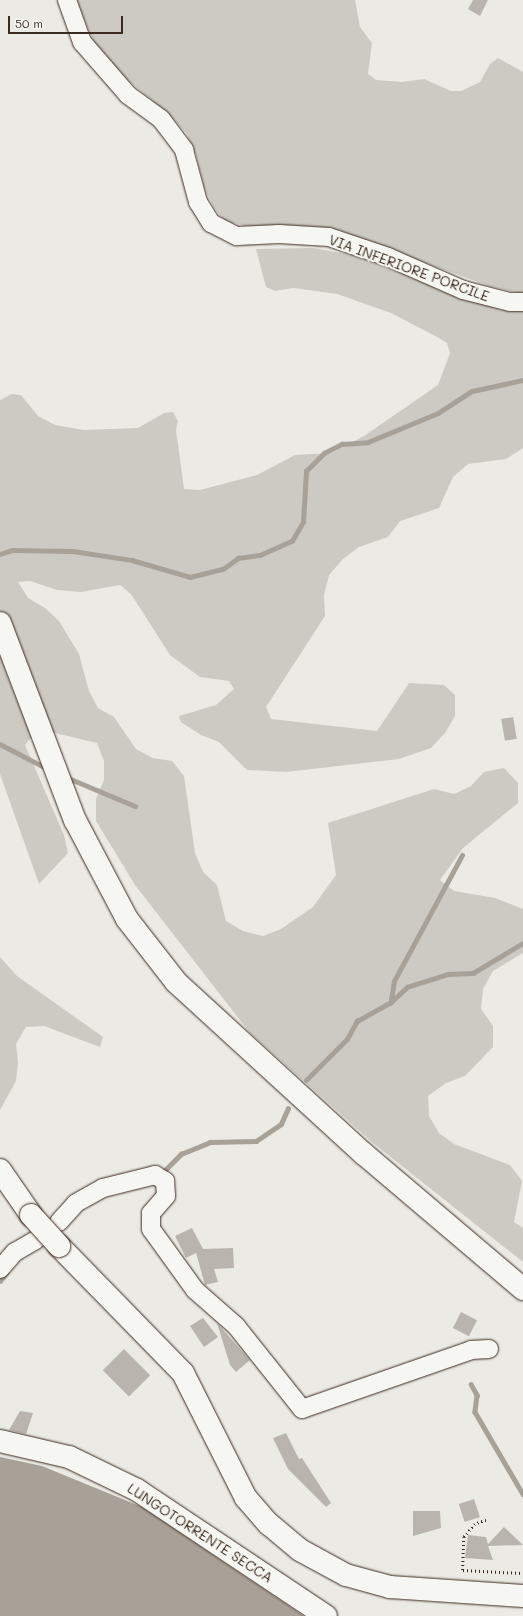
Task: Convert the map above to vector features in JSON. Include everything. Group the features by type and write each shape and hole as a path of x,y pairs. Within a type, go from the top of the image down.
{"main road":[{"path":"0,623 75,820 127,919 176,982 364,1154 523,1288"},
{"path":"0,1170 31,1215 59,1246 183,1373 246,1498 269,1524 300,1550 346,1575 390,1587 523,1596"},
{"name":"LUNGOTORRENTE SECCA","path":"0,1441 69,1457 137,1490 326,1616"}],"street":[{"name":"VIA INFERIORE PORCILE","path":"67,0 82,42 128,95 161,119 184,150 198,202 211,223 237,236 279,234 329,237 388,257 463,290 510,302 523,302"},
{"path":"59,1222 76,1203 103,1188 155,1175 166,1181 166,1196 151,1213 151,1229 195,1290 236,1326 302,1409 471,1350 489,1349"},
{"path":"0,1269 15,1252 36,1240"}],"path":[{"path":"486,1520 475,1524 464,1537 463,1570 523,1573"}],"shaded area":[{"path":"75,0 355,0 360,27 372,43 368,74 376,80 402,82 424,79 451,91 461,91 480,82 490,64 498,58 523,72 523,294 489,286 337,231 246,226 225,221 213,206 204,187 196,155 187,134 170,115 118,72 97,48"},
{"path":"313,248 352,255 500,310 523,310 523,448 506,459 468,464 453,477 439,508 400,521 388,537 359,547 343,559 329,575 324,595 325,616 266,707 271,719 377,731 409,683 444,685 455,695 455,716 445,733 431,748 399,759 286,772 247,770 219,742 201,735 181,722 179,716 216,705 234,689 229,681 200,677 170,655 131,594 120,585 81,592 57,590 30,581 18,582 28,598 45,608 59,621 79,654 89,691 98,708 114,717 136,749 153,758 172,761 184,776 195,853 203,872 217,885 226,921 243,931 263,936 281,929 313,907 336,875 328,823 434,789 454,794 471,786 484,772 504,768 518,783 518,803 463,848 440,880 454,891 495,898 523,909 523,953 493,971 483,989 481,1009 493,1026 493,1047 465,1076 446,1083 428,1096 429,1116 439,1133 454,1144 510,1165 522,1181 514,1222 523,1228 523,1262 373,1143 250,1033 135,885 96,821 96,799 104,780 104,761 97,743 38,729 25,745 64,835 68,853 39,884 0,774 0,400 12,394 21,395 38,416 55,425 84,430 138,428 164,413 173,412 178,421 176,430 184,489 200,490 257,475 295,455 332,453 364,436 438,385 450,353 447,343 391,313 337,294 294,288 275,291 266,287 256,249"},
{"path":"0,957 17,976 103,1037 100,1047 44,1026 26,1027 16,1044 18,1062 16,1081 0,1110"},
{"path":"0,1457 42,1466 142,1507 304,1616 0,1616"}],"building":[{"path":"473,0 488,0 480,16 468,9"},
{"path":"513,717 517,739 505,741 501,719"},
{"path":"192,1228 203,1249 233,1248 234,1268 214,1269 218,1282 205,1285 196,1253 186,1258 175,1236"},
{"path":"461,1312 477,1320 469,1336 453,1328"},
{"path":"203,1318 218,1337 204,1347 190,1326"},
{"path":"217,1323 250,1360 236,1372 230,1365"},
{"path":"124,1349 150,1375 129,1396 103,1370"},
{"path":"20,1411 33,1413 26,1434 9,1430"},
{"path":"286,1433 299,1459 302,1458 331,1503 326,1507 288,1469 273,1438"},
{"path":"474,1499 480,1517 465,1522 459,1504"},
{"path":"413,1511 440,1511 441,1528 413,1536"},
{"path":"504,1527 523,1545 488,1546 493,1560 465,1558 468,1535 486,1537 488,1544"}],"waterway":[{"path":"0,554 12,550 73,551 132,560 190,577 223,569 238,558 260,555 292,541 303,522 306,471 324,453 342,444 368,442 438,413 472,391 523,380"},
{"path":"0,744 48,769"},
{"path":"66,777 135,806"},
{"path":"391,1000 394,981 462,855"},
{"path":"306,1080 347,1039 357,1021 390,1003 407,987 448,974 473,973 523,943"},
{"path":"160,1175 181,1154 210,1142 256,1141 281,1124 288,1108"},
{"path":"0,1281 6,1273"},
{"path":"471,1384 477,1395 475,1412 523,1494"}]}
